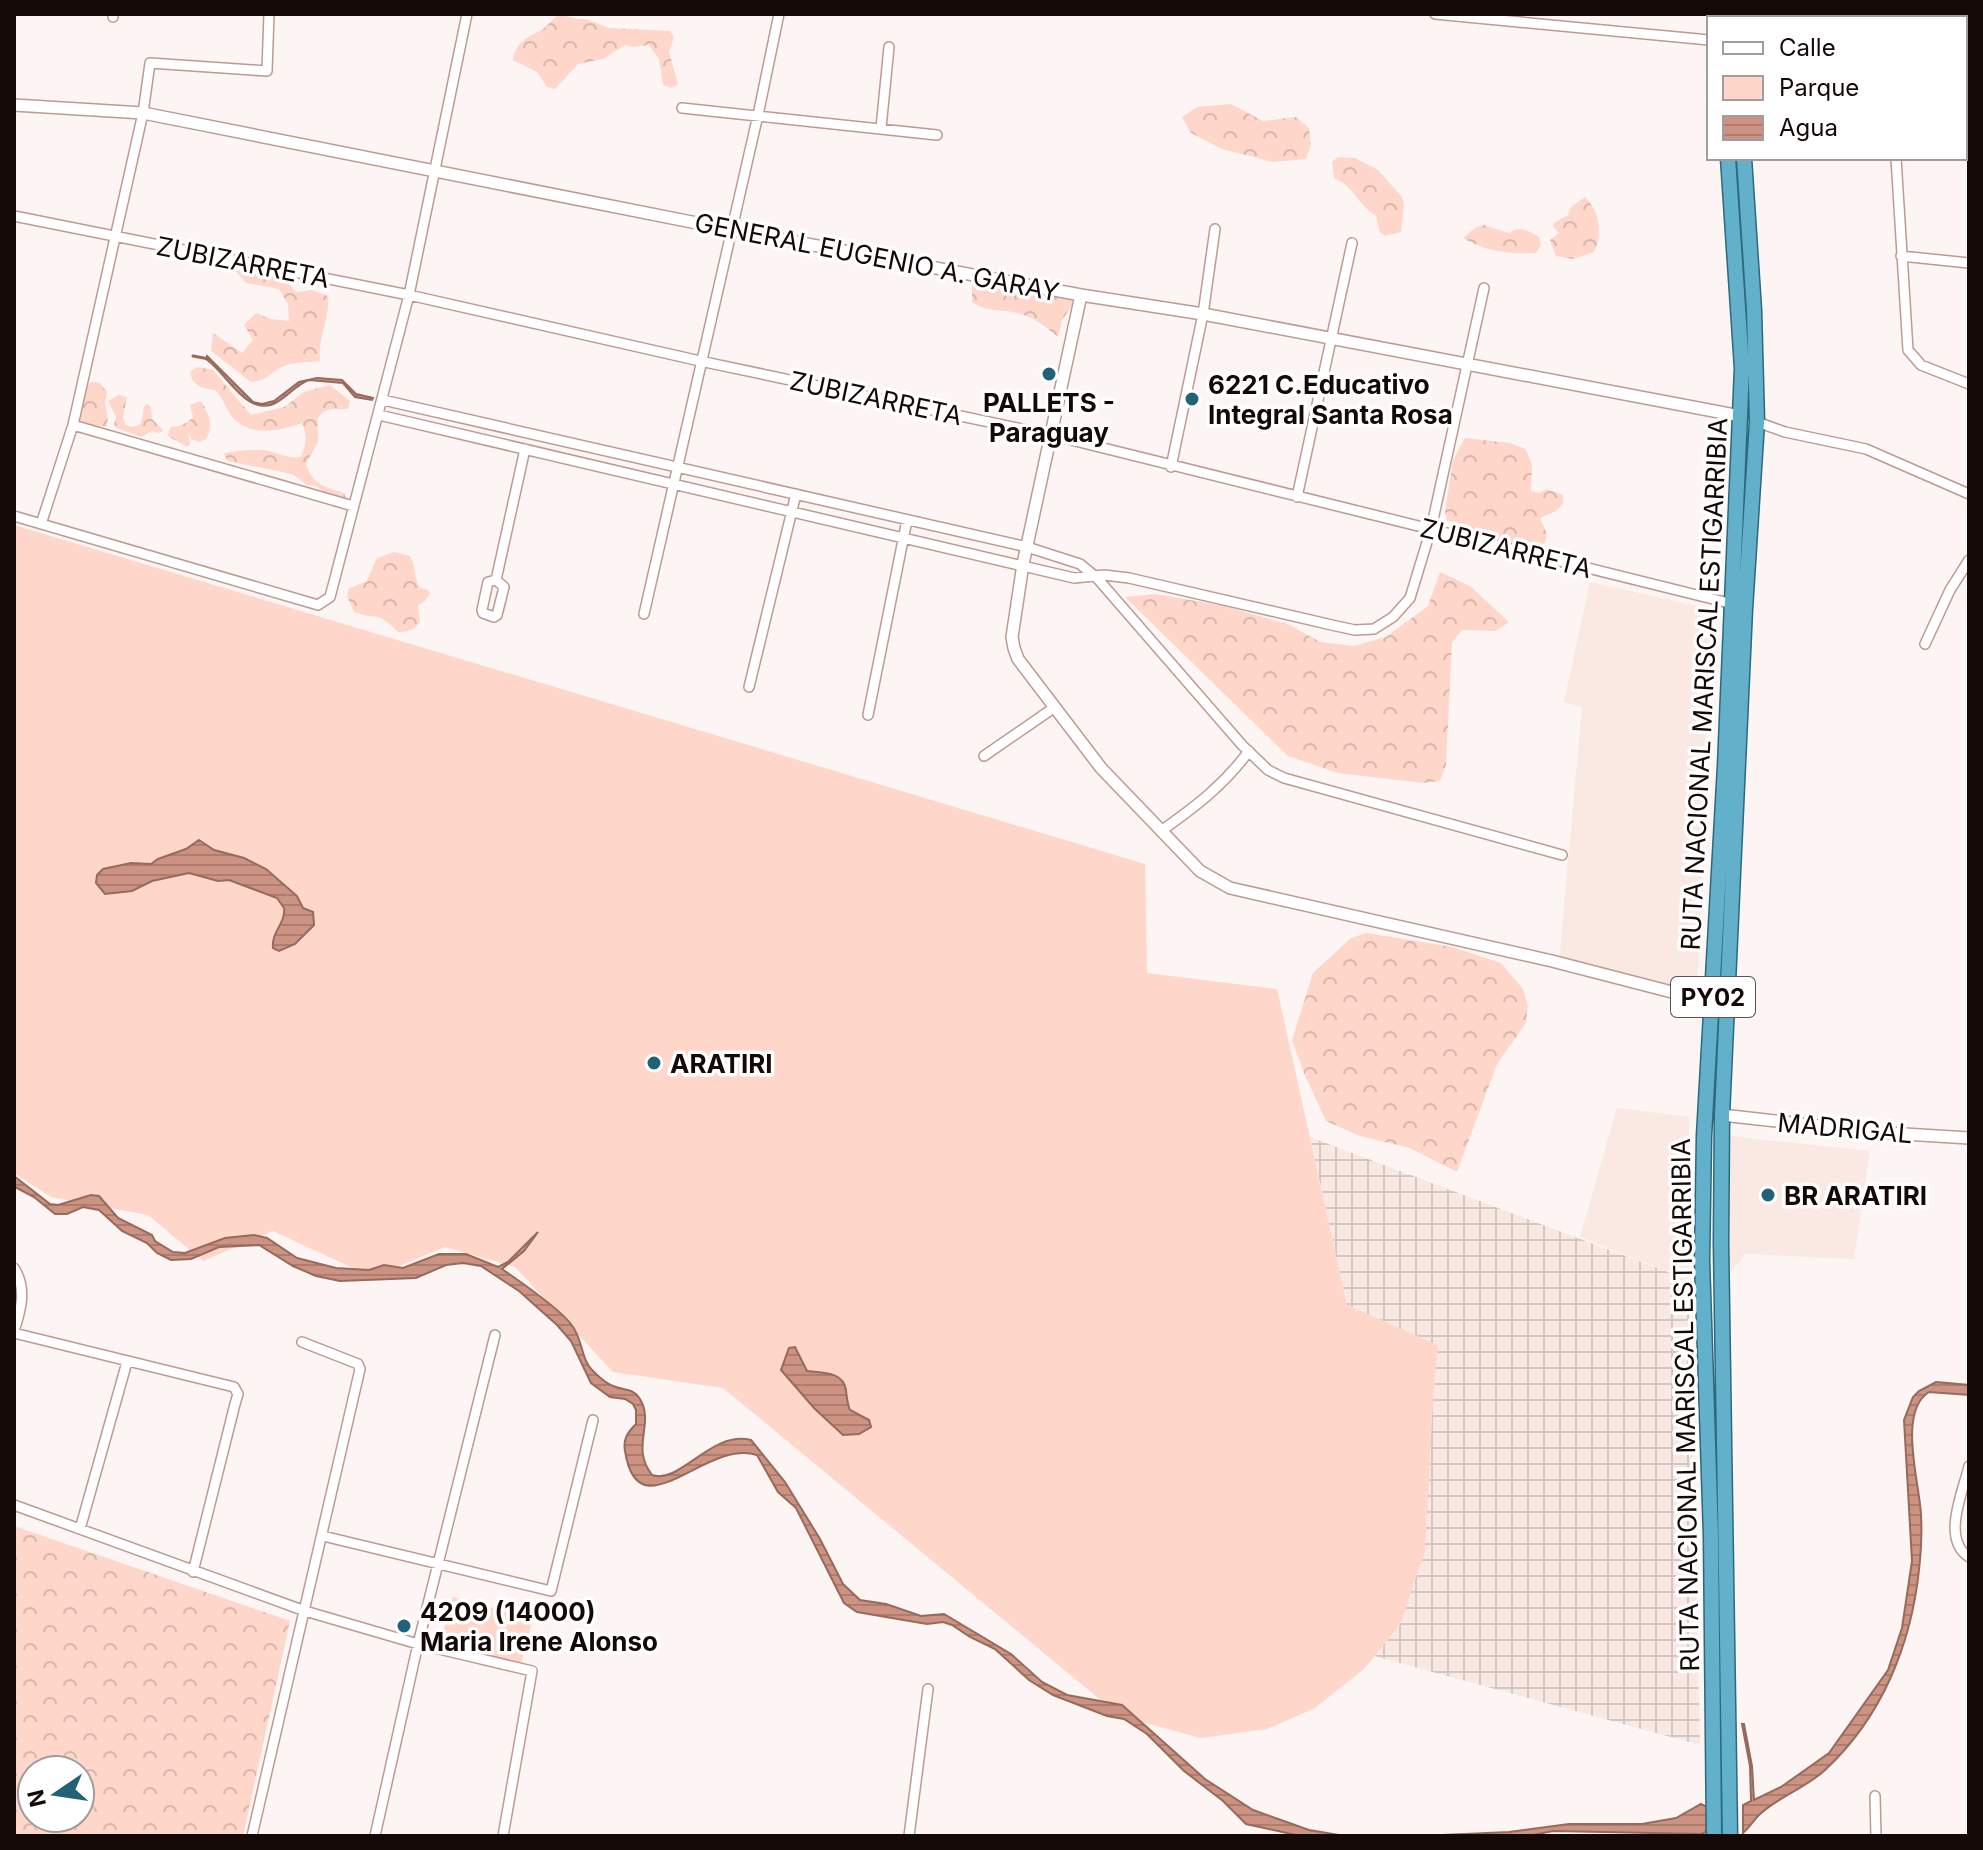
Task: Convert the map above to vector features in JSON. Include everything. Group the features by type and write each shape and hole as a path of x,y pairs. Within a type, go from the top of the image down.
{"highway":[{"name":"RUTA NACIONAL MARISCAL ESTIGARRIBIA","path":"1728,160 1742,368 1719,1005 1730,1836"},
{"name":"RUTA NACIONAL MARISCAL ESTIGARRIBIA","path":"1714,1836 1712,1552 1702,1260 1704,1136 1719,1005 1757,422 1754,310 1744,160"}],"street":[{"path":"41,524 73,425 143,113 150,63 267,71 269,14"},
{"path":"14,516 318,605 330,597 409,295 467,14"},
{"path":"644,614 779,14"},
{"path":"1435,14 1544,19 1707,40"},
{"path":"881,128 889,47"},
{"name":"GENERAL EUGENIO A. GARAY","path":"14,105 143,113 732,230 1081,295 1203,314 1740,416"},
{"path":"682,108 937,135"},
{"path":"1896,160 1908,350 1921,365 1969,384"},
{"name":"ZUBIZARRETA","path":"14,216 409,295 700,361 1051,435 1733,604"},
{"path":"1171,467 1203,314 1215,229"},
{"path":"1297,497 1352,243"},
{"path":"1901,256 1969,263"},
{"path":"379,415 1074,578 1112,575 1355,630 1374,629 1393,617 1410,598 1431,529 1484,288"},
{"path":"1081,295 1023,564 1012,637 1018,659 1101,768 1200,871 1230,888 1552,961 1719,1005"},
{"path":"383,400 1027,547 1080,564 1097,578 1268,770 1284,778 1562,855"},
{"path":"1757,422 1785,432 1866,449 1969,494"},
{"path":"73,425 353,506"},
{"path":"496,580 525,449"},
{"path":"749,687 796,494"},
{"path":"868,715 907,520"},
{"path":"1925,644 1950,590 1969,560"},
{"path":"984,756 1055,707"},
{"path":"1161,831 1208,799 1232,775 1249,751"},
{"name":"MADRIGAL","path":"1722,1115 1872,1132 1969,1138"},
{"path":"14,1268 20,1278 22,1295 14,1332 234,1387 238,1394 193,1572"},
{"path":"375,1836 418,1644 495,1335"},
{"path":"252,1836 360,1369 358,1364 302,1342"},
{"path":"80,1529 127,1362"},
{"path":"323,1536 551,1591 593,1420"},
{"path":"1969,1466 1955,1525 1955,1542 1960,1551 1969,1557"},
{"path":"14,1505 305,1611 418,1644 532,1671 503,1836"},
{"path":"909,1836 928,1689"},
{"path":"1875,1796 1876,1836"}],"shaded area":[{"path":"1590,582 1711,609 1697,996 1559,963 1582,707 1564,702"},
{"path":"1617,1108 1689,1117 1689,1280 1580,1237"},
{"path":"1729,1136 1870,1151 1854,1259 1746,1254 1727,1276"},
{"path":"1310,1137 1689,1280 1700,1745 1374,1656 1400,1625 1438,1346 1347,1305"}],"green space":[{"path":"561,15 586,19 609,28 670,31 674,37 669,52 678,84 671,88 663,85 659,59 649,45 625,45 603,59 578,64 555,89 547,87 537,72 513,60 522,41"},
{"path":"1231,104 1263,121 1296,117 1309,128 1311,144 1306,159 1273,162 1222,149 1191,133 1182,117 1197,107"},
{"path":"1338,157 1355,158 1378,170 1402,197 1401,232 1385,236 1380,232 1376,216 1347,186 1334,178 1332,162"},
{"path":"1585,197 1594,209 1598,223 1594,252 1573,259 1556,256 1550,240 1559,233 1553,227 1554,223 1568,215 1571,207"},
{"path":"1484,225 1509,233 1521,229 1528,231 1539,237 1541,245 1536,253 1507,253 1463,238 1476,227"},
{"path":"235,270 285,279 296,292 312,290 328,296 320,361 289,364 264,379 251,382 211,351 213,333 242,353 253,340 244,325 256,313 289,321 288,304 279,289 246,283"},
{"path":"980,281 1029,288 1058,282 1072,298 1072,306 1062,320 1058,337 1029,317 988,309 972,302 972,284"},
{"path":"197,367 213,370 251,415 284,407 304,392 330,385 350,401 348,409 331,409 318,418 318,442 306,464 316,481 344,493 347,501 330,496 316,486 307,485 293,474 227,461 224,453 253,450 301,457 306,440 304,428 302,423 266,431 240,424 215,390 195,383 190,372"},
{"path":"92,382 100,383 107,392 106,427 81,423 79,419 85,386"},
{"path":"119,395 127,397 123,417 125,425 133,427 141,424 147,404 151,407 152,419 163,430 141,437 117,428 114,425 116,417 108,401"},
{"path":"201,401 210,424 206,439 199,442 191,439 188,432 190,444 187,447 168,436 170,427 182,425 193,417 190,405"},
{"path":"1465,438 1510,443 1526,449 1532,465 1531,491 1539,493 1547,489 1563,495 1563,504 1556,511 1540,518 1547,534 1545,543 1521,548 1508,546 1447,520 1445,512 1453,460"},
{"name":"ARATIRI","path":"14,525 1145,864 1147,973 1277,989 1347,1305 1438,1345 1425,1551 1400,1625 1364,1669 1315,1708 1267,1729 1201,1738 1120,1716 723,1388 613,1372 515,1267 445,1247 372,1277 273,1231 203,1261 148,1215 51,1197 14,1173"},
{"path":"394,552 410,556 420,588 428,590 430,594 418,605 420,622 405,632 398,632 380,618 354,612 347,596 349,588 366,582 377,558"},
{"path":"1440,572 1470,586 1509,622 1496,631 1462,630 1452,643 1446,765 1440,781 1423,783 1338,773 1288,756 1125,597 1156,594 1224,606 1290,625 1320,642 1354,646 1386,637 1428,606"},
{"path":"1367,933 1452,947 1501,963 1523,989 1528,1006 1526,1023 1497,1064 1457,1172 1410,1148 1360,1136 1326,1121 1304,1073 1292,1040 1313,973 1351,938"},
{"path":"14,1526 290,1621 243,1836 14,1836"},
{"path":"453,1597 533,1618 521,1664 440,1643"}],"water":[{"path":"207,356 253,402 262,404 274,401 299,382 317,378 342,380 356,394 373,398 355,397 343,383 309,380 277,402 266,406 256,405 238,392 206,359"},
{"path":"199,840 214,850 244,858 266,869 297,896 303,908 313,912 314,925 295,944 279,951 273,948 273,942 284,908 277,898 229,880 218,881 189,873 152,881 132,891 105,894 96,883 97,875 103,869 131,863 151,864"},
{"path":"14,1176 50,1204 99,1196 118,1218 152,1235 155,1241 173,1252 185,1253 225,1238 254,1235 267,1238 297,1258 336,1268 369,1270 384,1265 403,1268 439,1254 466,1254 498,1267 508,1262 538,1232 524,1251 502,1269 568,1321 576,1332 589,1367 595,1373 608,1384 631,1391 640,1399 645,1417 643,1455 652,1475 663,1476 674,1472 723,1443 736,1439 751,1440 785,1482 843,1584 860,1600 886,1604 921,1616 944,1614 1011,1654 1042,1682 1067,1695 1122,1705 1205,1779 1253,1810 1309,1830 1345,1836 1300,1836 1246,1824 1223,1801 1184,1771 1147,1734 1124,1719 1107,1716 1053,1695 1029,1680 995,1649 952,1625 857,1612 844,1603 796,1508 778,1492 757,1455 737,1453 659,1485 644,1485 632,1475 625,1451 626,1436 636,1424 633,1404 625,1399 610,1397 591,1383 571,1341 557,1325 519,1291 481,1266 463,1263 446,1265 416,1278 340,1281 316,1276 293,1266 259,1245 219,1247 191,1259 171,1260 147,1243 122,1231 99,1210 83,1207 67,1214 55,1214 15,1187"},
{"path":"795,1347 807,1371 831,1374 841,1379 850,1410 869,1420 871,1427 859,1434 843,1435 814,1408 781,1370 789,1348"},
{"path":"1936,1382 1969,1385 1969,1395 1929,1392 1919,1402 1914,1415 1912,1432 1920,1502 1920,1563 1909,1625 1890,1678 1863,1727 1845,1749 1818,1776 1767,1808 1743,1833 1743,1805 1751,1801 1750,1766 1742,1724 1752,1766 1754,1800 1781,1787 1829,1753 1888,1670 1902,1628 1912,1561 1904,1420 1913,1397"},
{"path":"1701,1804 1707,1807 1706,1832 1701,1834 1553,1831 1528,1836 1420,1836 1509,1832 1569,1824 1642,1824 1676,1818"}],"waterway":[{"path":"193,356 209,359"}],"place":[{"name":"PALLETS - Paraguay","path":"1049,374"},
{"name":"6221 C.Educativo Integral Santa Rosa","path":"1192,399"},
{"name":"ARATIRI","path":"654,1063"},
{"name":"BR ARATIRI","path":"1768,1195"},
{"name":"4209 (14000) Maria Irene Alonso","path":"404,1626"}]}
